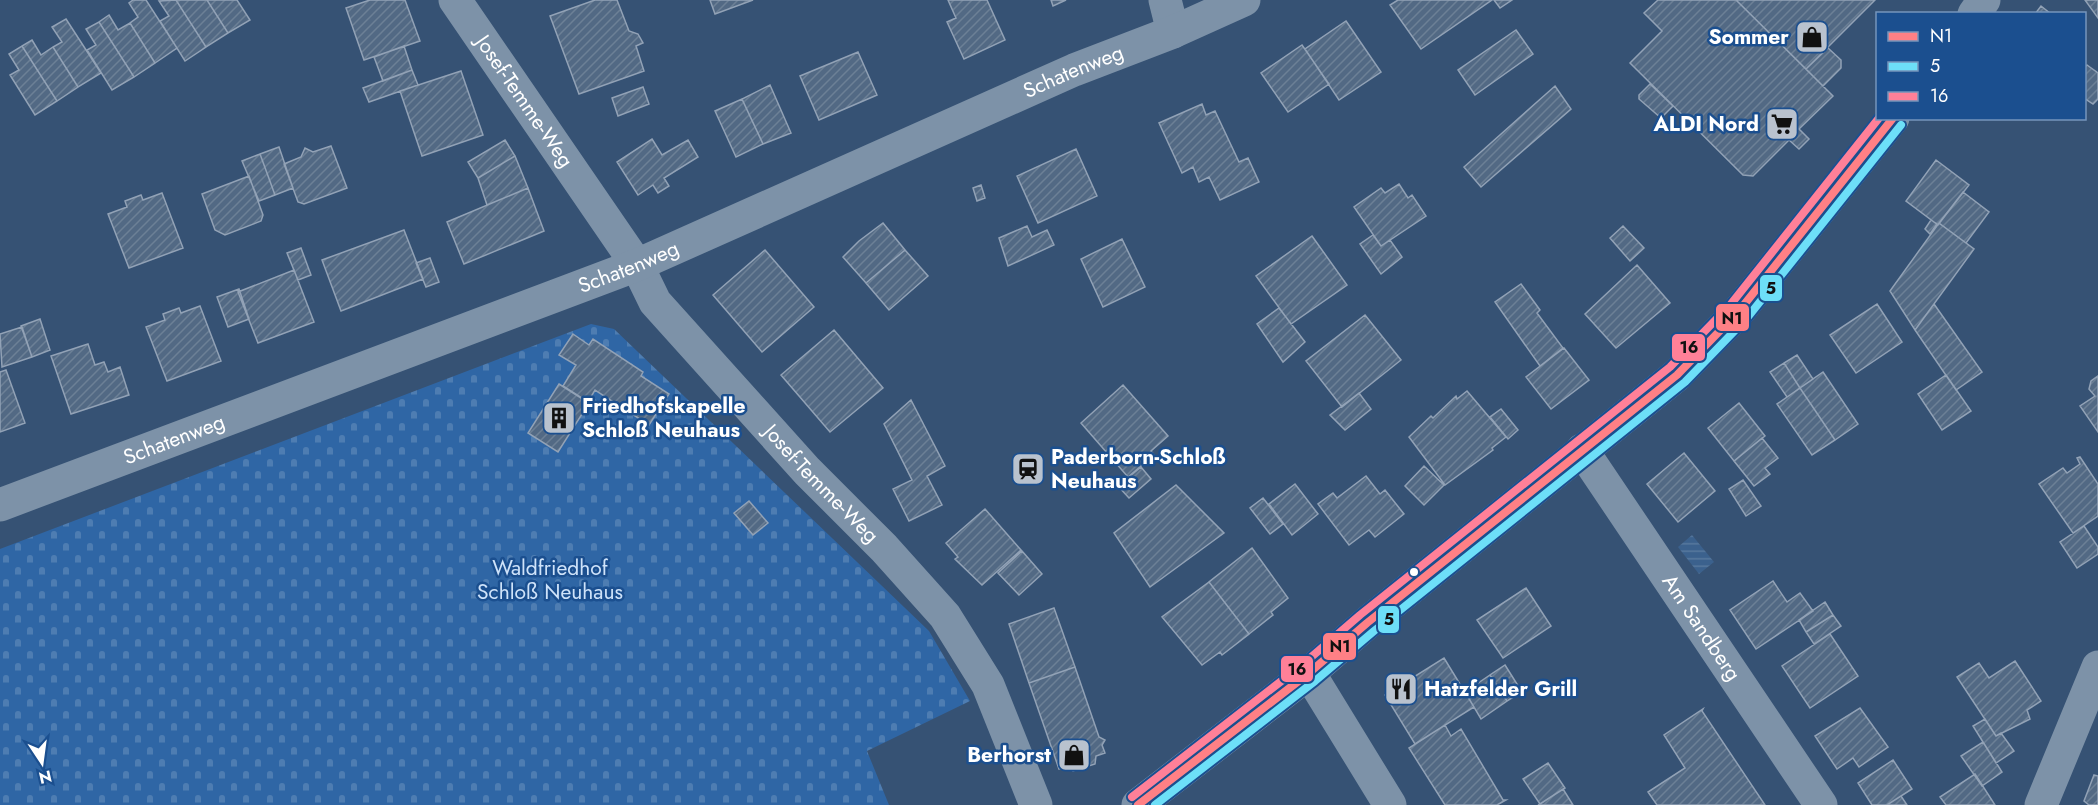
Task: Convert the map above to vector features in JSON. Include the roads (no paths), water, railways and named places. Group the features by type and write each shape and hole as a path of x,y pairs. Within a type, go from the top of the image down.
{"street":[{"name":"Josef-Temme-Weg","path":"455,0 637,265 655,302 775,437 884,548 945,616 988,685 1036,805"},
{"path":"1165,0 1173,32"},
{"name":"Schatenweg","path":"0,505 637,265 1074,70 1173,32 1244,0"},
{"path":"1138,805 1309,673 1677,375 1739,311 1891,120"},
{"name":"Am Sandberg","path":"1582,450 1821,805"},
{"path":"2041,805 2098,667"},
{"path":"1309,673 1390,805"}],"place":[{"name":"Sommer","path":"1812,37"},
{"name":"ALDI Nord","path":"1782,124"},
{"name":"Friedhofskapelle Schloß Neuhaus","path":"559,418"},
{"name":"Paderborn-Schloß Neuhaus","path":"1028,469"},
{"name":"Hatzfelder Grill","path":"1401,689"},
{"name":"Berhorst","path":"1074,755"}],"park label":[{"name":"Waldfriedhof Schloß Neuhaus","path":"550,580"}]}
